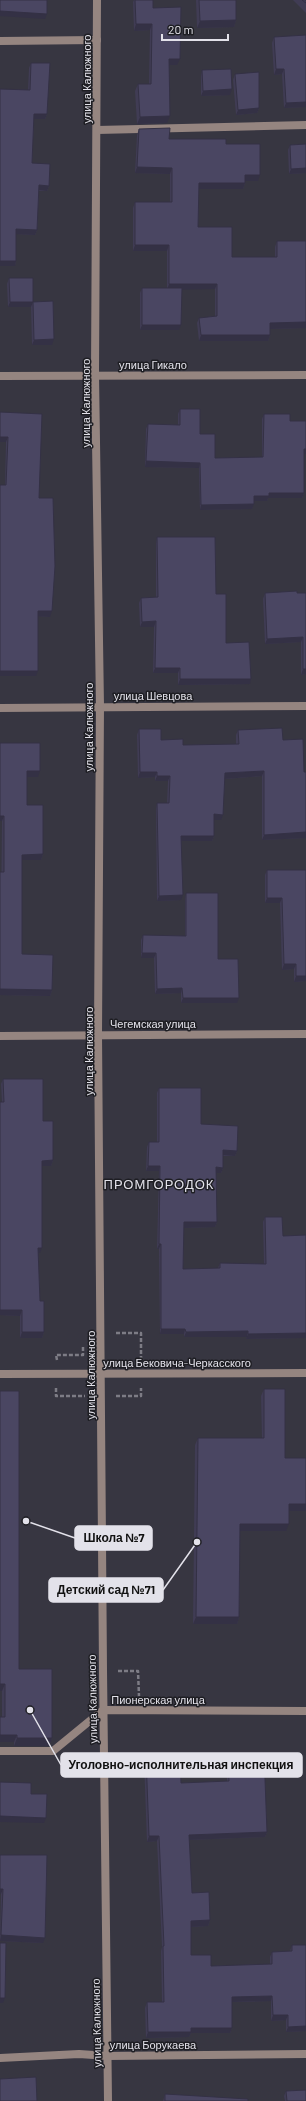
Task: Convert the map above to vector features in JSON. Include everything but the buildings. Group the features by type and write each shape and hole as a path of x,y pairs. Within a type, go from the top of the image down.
{"street":[{"name":"улица Калюжного","path":"97,0 95,375 100,706 98,1034 103,1710 108,2101"},
{"path":"0,41 97,40"},
{"path":"97,130 306,125"},
{"name":"улица Гикало","path":"0,376 306,375"},
{"name":"улица Шевцова","path":"0,708 100,706 306,706"},
{"name":"Чегемская улица","path":"0,1036 98,1034 306,1034"},
{"name":"улица Бековича-Черкасского","path":"0,1374 306,1373"},
{"name":"Пионерская улица","path":"0,1751 53,1751 103,1710 306,1711"},
{"name":"улица Борукаева","path":"0,2058 79,2054 108,2056 306,2054"}],"path":[{"path":"116,1333 141,1333 141,1364"},
{"path":"57,1360 56,1355 83,1355 83,1340"},
{"path":"116,1396 141,1396 141,1384"},
{"path":"56,1386 56,1396 86,1396"},
{"path":"118,1671 138,1671 139,1696"}],"place":[{"name":"Школа №7","path":"26,1521"},
{"name":"Детский сад №71","path":"197,1542"},
{"name":"Уголовно-исполнительная инспекция","path":"30,1710"}],"district":[{"name":"ПРОМГОРОДОК","path":"159,1184"}]}
